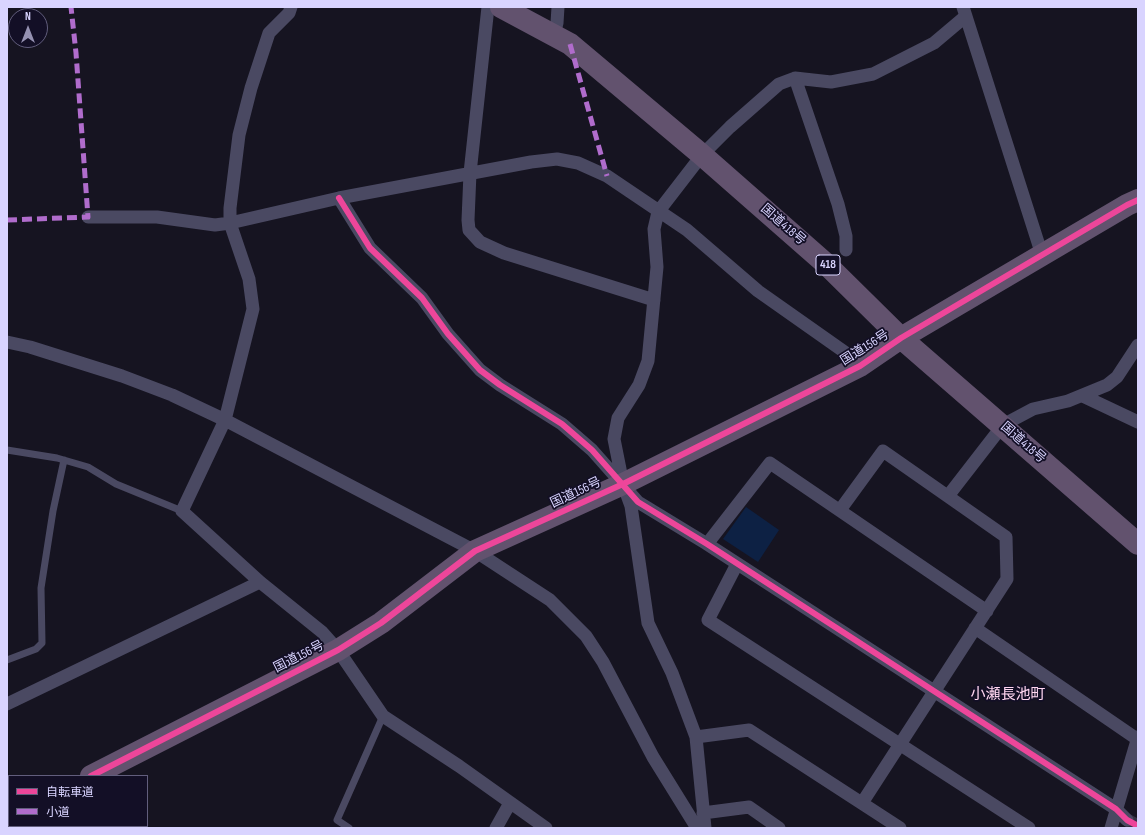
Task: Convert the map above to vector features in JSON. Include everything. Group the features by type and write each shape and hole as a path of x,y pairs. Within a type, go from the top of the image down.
{"highway":[{"name":"国道418号","path":"501,7 570,44 702,155 825,263 901,338 1003,425 1138,544"},
{"name":"国道156号","path":"93,775 338,650 381,623 475,551 623,484 860,366 901,338 1042,254 1138,200"}],"street":[{"path":"291,7 289,13 269,33 251,88 239,134 230,208 230,224 248,279 253,309 225,420 182,511 260,582 322,632 338,650 383,716 459,766 546,828"},
{"path":"488,7 470,173 469,230 480,242 504,253 654,300"},
{"path":"554,35 557,23 558,7"},
{"path":"705,828 696,737 672,673 648,623 631,506 623,484 614,439 618,418 639,385 648,361 657,266 654,229 658,212 702,155 730,127 779,84 795,78 831,82 873,74 934,43 964,12 1042,254"},
{"path":"795,78 838,204 846,236 846,250"},
{"path":"88,217 157,217 215,225 230,224 339,198 470,173 550,159 578,163 607,176 686,230 758,291 846,353 860,366"},
{"path":"339,198 370,248 422,298 448,334 480,370 500,385 562,424 592,450 638,502 707,544 1116,809 1127,820"},
{"path":"7,342 30,347 122,376 172,395 225,420 475,551 550,600 586,636 603,662 653,757 697,828"},
{"path":"948,496 1003,425 1033,410 1068,401 1108,385 1117,377 1138,345"},
{"path":"1083,396 1138,422"},
{"path":"840,510 883,450 1006,537 1007,579 862,803"},
{"path":"707,544 770,462 987,611"},
{"path":"738,564 708,620 1029,828"},
{"path":"7,704 260,582"},
{"path":"975,628 1138,738 1111,828"},
{"path":"696,737 749,730 900,828"},
{"path":"496,828 510,803"},
{"path":"703,813 749,807 779,828"}],"lane":[{"path":"7,450 64,460 88,467 116,484 182,511"},
{"path":"7,660 36,649 42,643 41,588 52,511 64,460"},
{"path":"349,828 337,820 383,716"}],"water":[{"path":"746,507 779,530 758,562 723,539"}],"tunnel":[{"path":"1127,820 1138,826"}],"marked path":[{"path":"7,220 88,217 76,53 71,7"},
{"path":"570,44 607,176"}],"cycle path":[{"path":"339,198 370,248 422,298 448,334 480,370 500,385 562,424 592,450 638,502 707,544 1116,809 1127,820 1138,826"},
{"path":"93,775 338,650 381,623 475,551 623,484 860,366 901,338 1127,205 1138,200"}],"district":[{"name":"小瀬長池町","path":"1008,695"}]}
